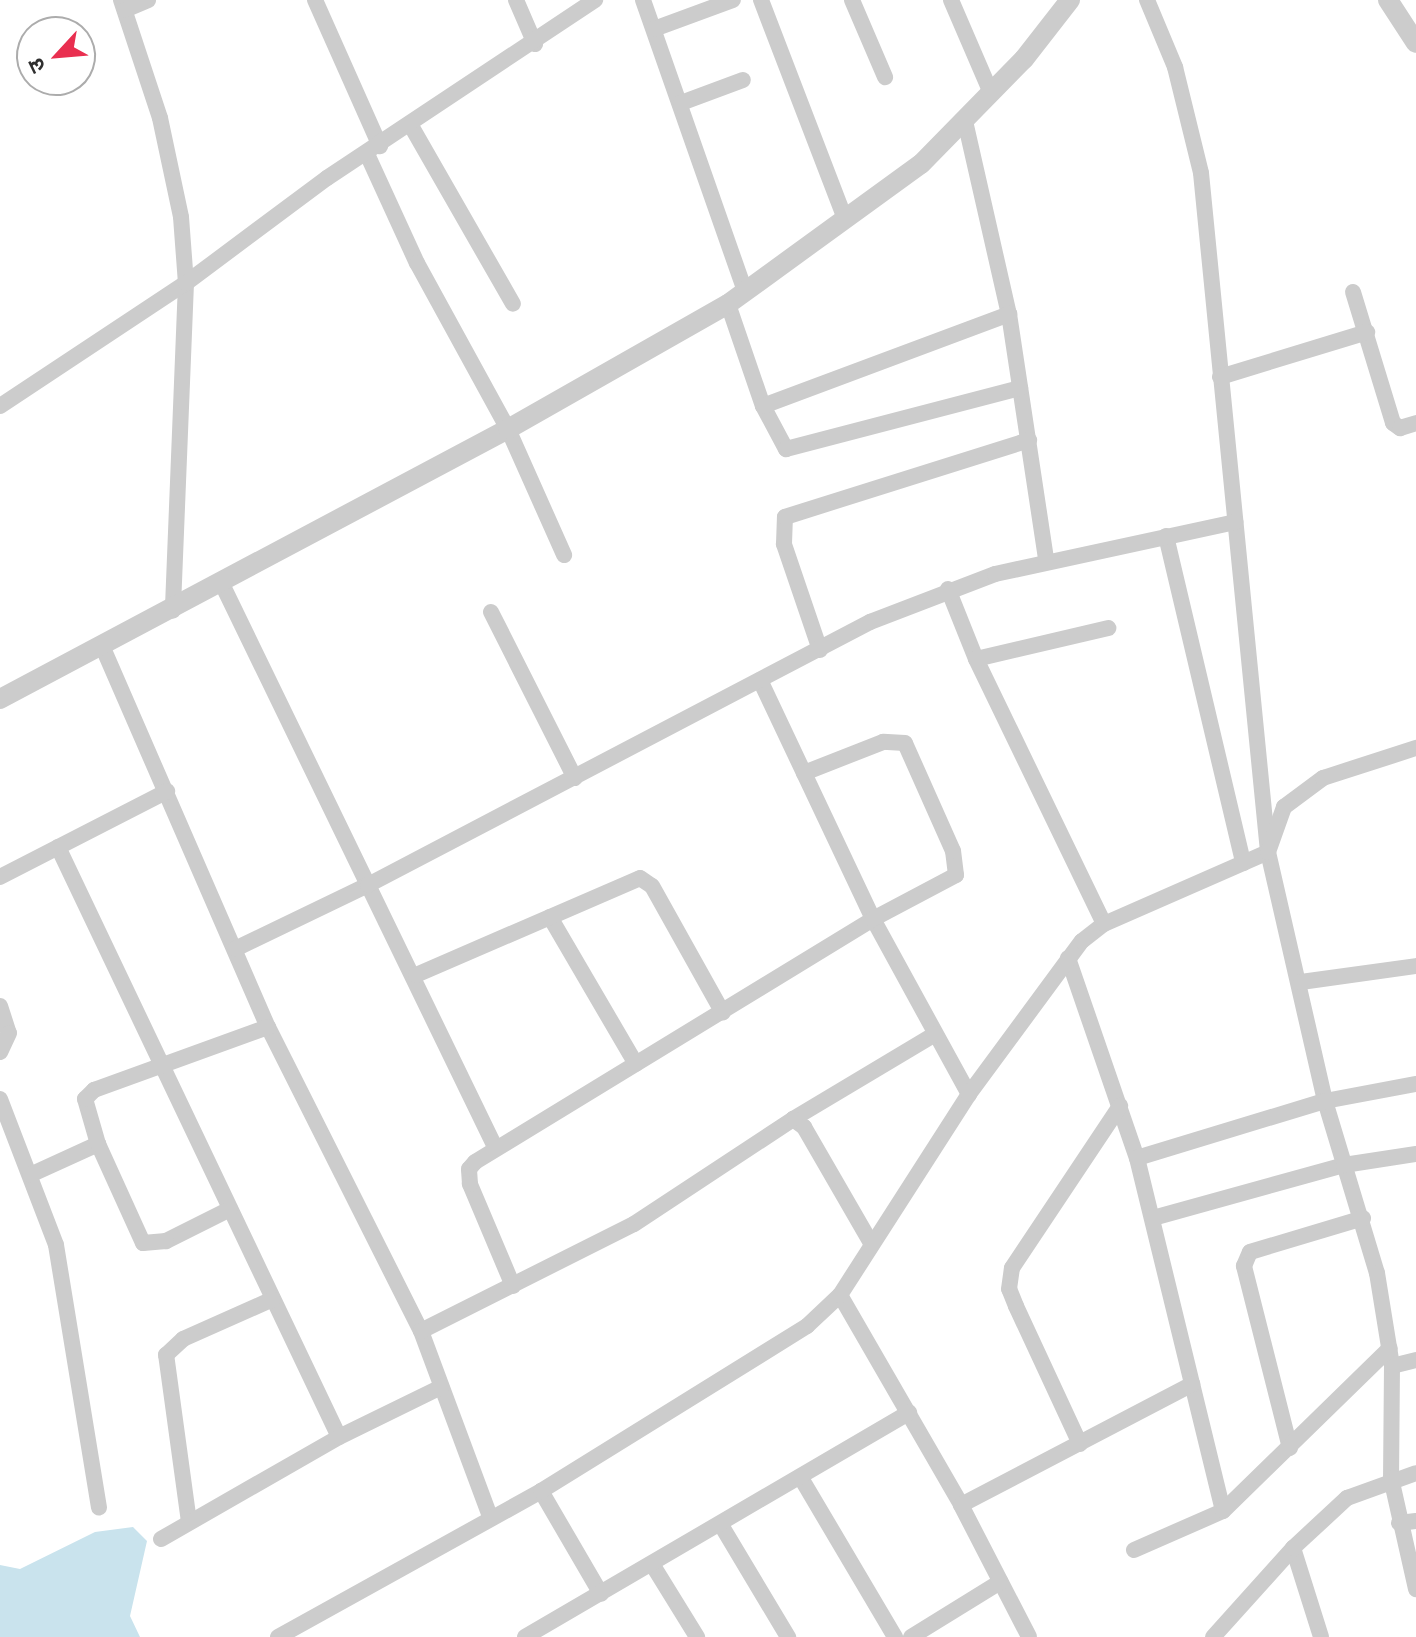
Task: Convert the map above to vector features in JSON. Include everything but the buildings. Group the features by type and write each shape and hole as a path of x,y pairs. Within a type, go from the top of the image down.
{"street":[{"path":"148,0 123,5 172,165 186,283 173,611"},
{"path":"315,0 417,263 508,429 564,555"},
{"path":"516,0 535,44"},
{"path":"0,406 186,283 410,124 535,44 595,0"},
{"path":"643,0 745,291"},
{"path":"654,29 733,0"},
{"path":"761,0 845,219"},
{"path":"852,0 885,77"},
{"path":"951,0 991,93"},
{"path":"0,699 173,611 508,429 728,304 921,164 991,93 1070,0"},
{"path":"1147,0 1175,67 1193,135 1268,852 1301,982 1325,1101 1363,1218 1390,1348 1391,1478 1408,1522 1416,1589"},
{"path":"1392,2 1416,43"},
{"path":"681,103 743,80"},
{"path":"965,121 1009,314 1046,560"},
{"path":"410,124 513,304"},
{"path":"1353,292 1393,423 1400,428 1416,423"},
{"path":"728,304 763,406 786,449 1020,388"},
{"path":"763,406 1009,314"},
{"path":"1220,377 1367,332"},
{"path":"820,650 784,544 785,517 1029,440"},
{"path":"235,949 368,885 760,680 948,589 1046,560 1235,522"},
{"path":"1166,536 1243,863"},
{"path":"222,584 368,885 416,975 495,1147"},
{"path":"948,589 976,659 1104,924"},
{"path":"491,612 575,778"},
{"path":"976,659 1108,628"},
{"path":"103,648 268,1027 421,1331 490,1517"},
{"path":"760,680 873,919 969,1094"},
{"path":"513,1286 468,1176 475,1162 873,919 956,875 953,851 913,751 895,740 804,773"},
{"path":"278,1637 541,1491 775,1348 840,1295 969,1094 1068,958 1104,924 1268,852 1284,807 1300,791 1323,778 1416,748"},
{"path":"0,877 167,791"},
{"path":"58,847 339,1437"},
{"path":"416,975 632,881 647,880 723,1013"},
{"path":"550,917 636,1064"},
{"path":"1068,958 1137,1158 1223,1511"},
{"path":"1301,982 1416,966"},
{"path":"0,1006 9,1033 0,1052"},
{"path":"230,1209 166,1241 143,1243 98,1144 86,1106 88,1093 268,1027"},
{"path":"421,1331 634,1224 793,1119 935,1034"},
{"path":"1137,1158 1325,1101 1416,1084"},
{"path":"0,1099 3,1118 30,1175 65,1283 99,1508"},
{"path":"1080,1444 1009,1289 1012,1268 1120,1106"},
{"path":"793,1119 804,1127 871,1243"},
{"path":"30,1175 98,1144"},
{"path":"1153,1218 1344,1165 1416,1154"},
{"path":"1290,1448 1244,1266 1250,1252 1363,1218"},
{"path":"840,1295 961,1505 1029,1637"},
{"path":"189,1522 166,1355 183,1339 273,1299"},
{"path":"1134,1550 1223,1511 1390,1348"},
{"path":"1392,1366 1416,1360"},
{"path":"961,1505 1192,1384"},
{"path":"161,1539 339,1437 441,1387"},
{"path":"525,1637 554,1631 601,1594 909,1413"},
{"path":"1220,1633 1293,1548 1347,1498 1391,1478 1416,1473"},
{"path":"801,1478 895,1637"},
{"path":"541,1491 601,1594"},
{"path":"721,1525 788,1637"},
{"path":"1293,1548 1321,1637"},
{"path":"652,1564 697,1637"},
{"path":"911,1637 1000,1582"}],"water":[{"path":"133,1527 147,1541 130,1616 140,1637 0,1637 0,1565 20,1569 95,1532"}]}
